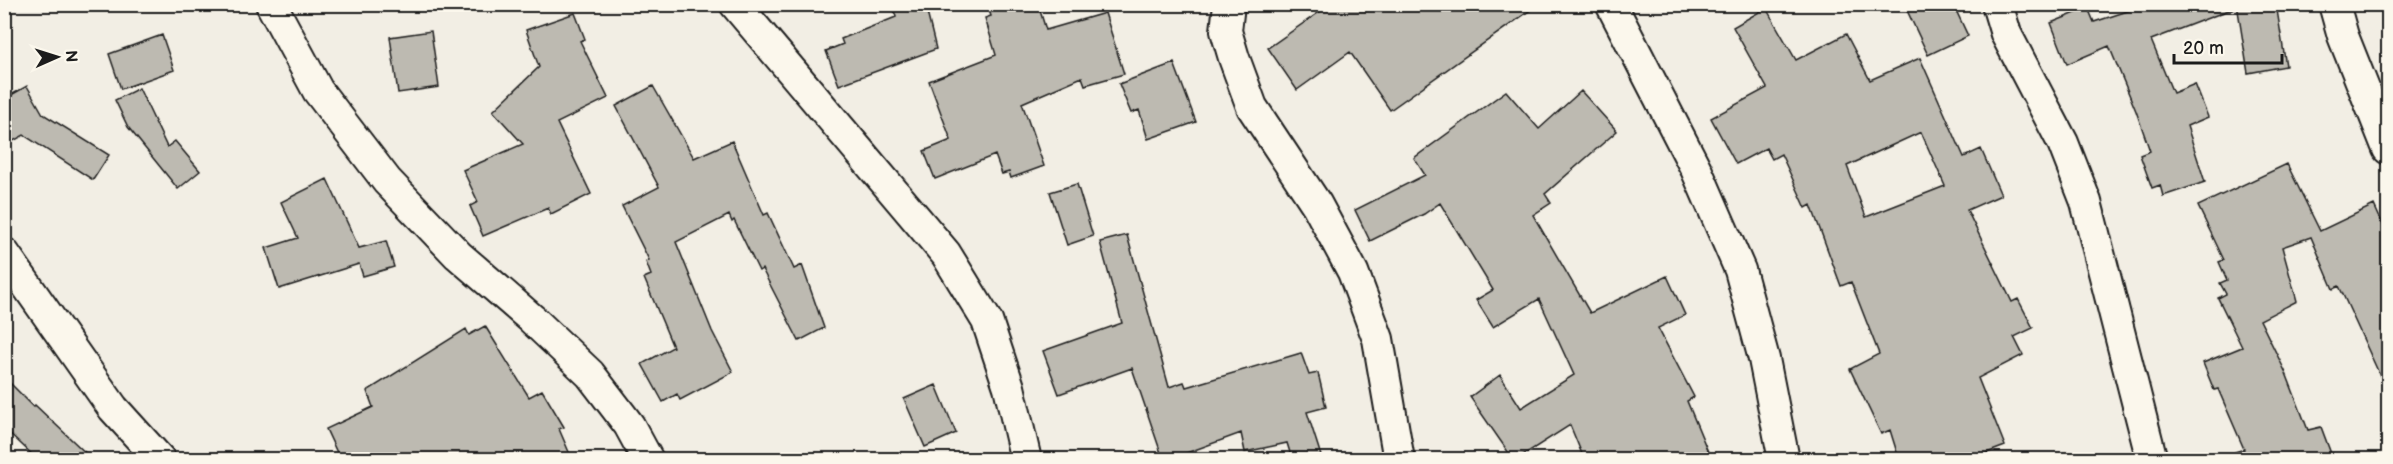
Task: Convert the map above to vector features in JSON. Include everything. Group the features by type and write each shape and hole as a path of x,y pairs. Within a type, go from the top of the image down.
{"street":[{"path":"271,4 318,91 387,181 458,255 532,319 590,374 629,425 648,459"},
{"path":"735,4 946,254 987,321 1009,387 1026,459"},
{"path":"1229,4 1226,31 1252,107 1317,206 1353,272 1378,339 1399,459"},
{"path":"1611,4 1696,169 1740,270 1764,359 1784,459"},
{"path":"1997,4 2006,34 2063,143 2086,202 2152,459"},
{"path":"2334,4 2343,36 2388,149"},
{"path":"4,253 112,408 160,459"}],"building":[{"path":"914,4 925,4 936,49 839,85 826,51 843,44 841,39 896,17 894,10"},
{"path":"987,4 1038,4 1046,30 1105,13 1124,74 1085,85 1082,77 1022,103 1044,166 1011,178 1009,172 1002,174 995,155 935,179 924,151 951,140 929,81 996,55 985,18 991,16"},
{"path":"1331,4 1539,4 1390,110 1350,52 1297,90 1268,48"},
{"path":"1904,4 1953,4 1968,36 1928,55"},
{"path":"2149,4 2236,4 2237,7 2151,40 2173,93 2195,84 2208,117 2187,126 2205,182 2163,196 2160,185 2152,188 2140,155 2150,151 2109,46 2067,64 2051,23 2088,8 2094,22"},
{"path":"2237,4 2276,4 2286,66 2248,73"},
{"path":"1766,8 1796,60 1846,34 1870,80 1920,58 1964,157 1981,149 2001,195 1967,210 2012,302 2018,299 2033,328 2014,337 2023,355 1978,378 2005,446 1971,459 1899,459 1890,430 1881,434 1850,369 1879,354 1851,282 1841,286 1811,205 1806,208 1781,154 1772,159 1766,148 1736,164 1711,118 1767,88 1733,27","holes":["1921,132 1945,186 1866,217 1847,166"]},
{"path":"575,13 585,39 580,41 608,98 557,123 591,194 551,214 548,208 483,236 470,206 478,202 463,170 523,144 493,111 539,67 526,30"},
{"path":"431,31 439,87 398,93 390,37"},
{"path":"162,35 174,70 121,89 109,54"},
{"path":"1174,63 1196,122 1148,139 1139,110 1131,113 1119,84"},
{"path":"27,86 43,114 109,155 93,180 24,135 4,146 4,99"},
{"path":"653,86 694,158 732,141 764,215 768,213 794,269 802,265 824,328 799,341 762,269 759,271 734,220 732,222 729,215 676,242 712,331 733,372 680,400 677,394 663,402 642,364 673,347 644,278 651,275 646,262 649,260 622,206 659,187 616,106"},
{"path":"139,88 167,147 175,141 200,171 178,189 128,127 115,100"},
{"path":"1506,91 1539,129 1581,91 1617,131 1545,194 1551,203 1533,215 1590,313 1667,276 1685,315 1658,328 1694,397 1687,401 1711,459 1584,459 1570,425 1517,459 1513,459 1470,397 1500,375 1521,408 1574,375 1539,299 1493,327 1476,300 1493,290 1440,203 1424,214 1370,241 1355,210 1425,175 1414,158"},
{"path":"2287,164 2320,231 2374,205 2388,236 2388,393 2339,286 2333,289 2311,237 2282,247 2297,301 2260,320 2286,373 2308,430 2321,427 2333,459 2236,459 2235,452 2244,449 2218,389 2214,390 2203,363 2242,347 2218,298 2226,294 2220,283 2227,280 2219,262 2224,260 2198,206"},
{"path":"327,179 359,248 386,241 394,267 363,276 359,264 279,289 266,248 298,238 281,202"},
{"path":"1077,184 1093,236 1067,245 1050,192"},
{"path":"1127,235 1169,387 1184,382 1186,387 1301,353 1309,375 1318,373 1326,407 1307,412 1322,459 1292,459 1287,443 1245,452 1241,433 1170,459 1163,459 1132,368 1059,394 1043,351 1122,323 1100,242"},
{"path":"485,326 529,397 542,390 564,427 559,429 572,459 340,459 326,429 373,407 367,391 466,329 469,335"},
{"path":"4,377 92,459 37,459 4,428"},
{"path":"936,385 956,433 925,447 904,399"}]}
